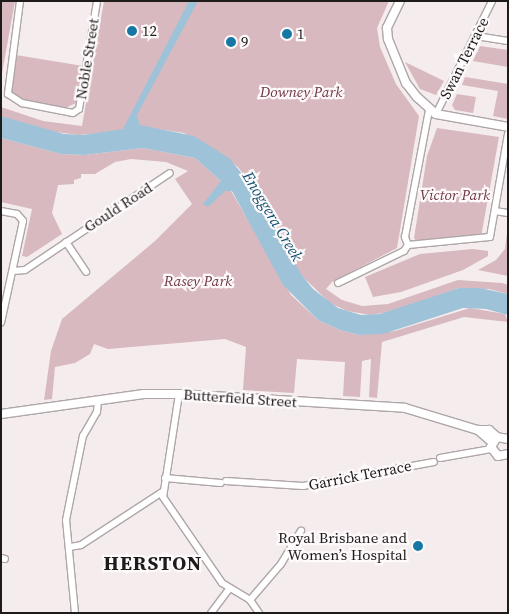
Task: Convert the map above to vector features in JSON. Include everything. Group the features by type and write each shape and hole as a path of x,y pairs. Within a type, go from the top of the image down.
{"street":[{"name":"Noble Street","path":"20,1 8,94 22,102 73,113 79,109 96,1"},
{"path":"400,1 387,28 388,39 406,83 432,112 508,127"},
{"name":"Swan Terrace","path":"408,245 405,237 424,123 476,36 492,1"},
{"path":"476,36 508,41"},
{"path":"338,283 404,251 408,245 487,238 491,234 508,134"},
{"name":"Gould Road","path":"13,271 24,270 170,173"},
{"path":"1,211 16,214 23,222 1,323"},
{"path":"495,211 508,213"},
{"path":"66,242 86,272"},
{"name":"Butterfield Street","path":"1,414 153,394 179,394 397,407 478,430 489,430 493,443"},
{"path":"179,394 162,492 164,500 220,580 250,600 259,613"},
{"path":"75,613 66,520 83,436 97,412 98,401"},
{"path":"508,439 493,443 498,456 508,454"},
{"name":"Garrick Terrace","path":"165,478 303,486 437,460 493,443"},
{"path":"70,547 81,545 162,492"},
{"path":"250,600 281,564 301,531"},
{"path":"211,613 230,588"}],"green space":[{"path":"1,1 15,1 1,79"},
{"name":"Downey Park","path":"104,1 389,1 377,28 380,47 396,84 419,116 397,248 332,282 326,289 342,300 362,306 388,304 458,280 502,283 508,285 508,294 489,289 459,288 390,312 370,315 347,311 330,303 300,274 254,188 238,167 184,133 158,129 78,135 41,130 1,116 1,107 43,121 82,126"},
{"path":"480,46 508,50 508,67 473,61"},
{"path":"16,55 83,66 76,103 65,108 16,98 11,91"},
{"path":"405,62 444,81 436,95 420,89"},
{"path":"465,77 508,84 508,119 493,116 498,91 462,85"},
{"path":"457,94 476,97 473,113 455,110 452,105"},
{"name":"Victor Park","path":"437,128 499,137 481,237 416,241 414,238 427,156"},
{"name":"Rasey Park","path":"1,138 61,154 84,155 143,148 195,158 230,189 291,295 318,320 340,330 359,335 395,331 470,308 505,314 508,322 464,317 382,342 377,398 369,397 371,359 362,361 360,397 343,396 345,362 297,359 294,393 243,390 246,347 225,339 108,349 94,344 90,354 75,363 55,367 52,399 44,400 51,351 62,319 155,241 192,204 175,179 188,171 166,162 131,159 115,162 95,174 81,174 81,178 74,180 74,184 58,185 52,213 62,234 27,257 22,256 32,209 1,202"},
{"path":"508,224 508,276 478,270 496,260 505,249"},
{"path":"473,249 488,251 488,256 463,270 401,292 373,297 365,277 420,254"}],"water":[{"name":"Enoggera Creek","path":"189,1 198,1 137,115 140,125 194,136 229,158 254,188 301,274 313,289 338,308 361,315 380,314 459,288 480,288 508,294 508,315 486,309 463,308 383,334 359,335 340,330 318,320 283,285 232,191 225,191 208,207 203,204 221,181 195,158 143,148 84,155 61,154 1,138 1,116 64,134 83,135 123,129"}],"place":[{"name":"12","path":"132,31"},
{"name":"1","path":"287,34"},
{"name":"9","path":"231,42"},
{"name":"Royal Brisbane and Women’s Hospital","path":"418,546"}],"district":[{"name":"HERSTON","path":"153,563"}]}
